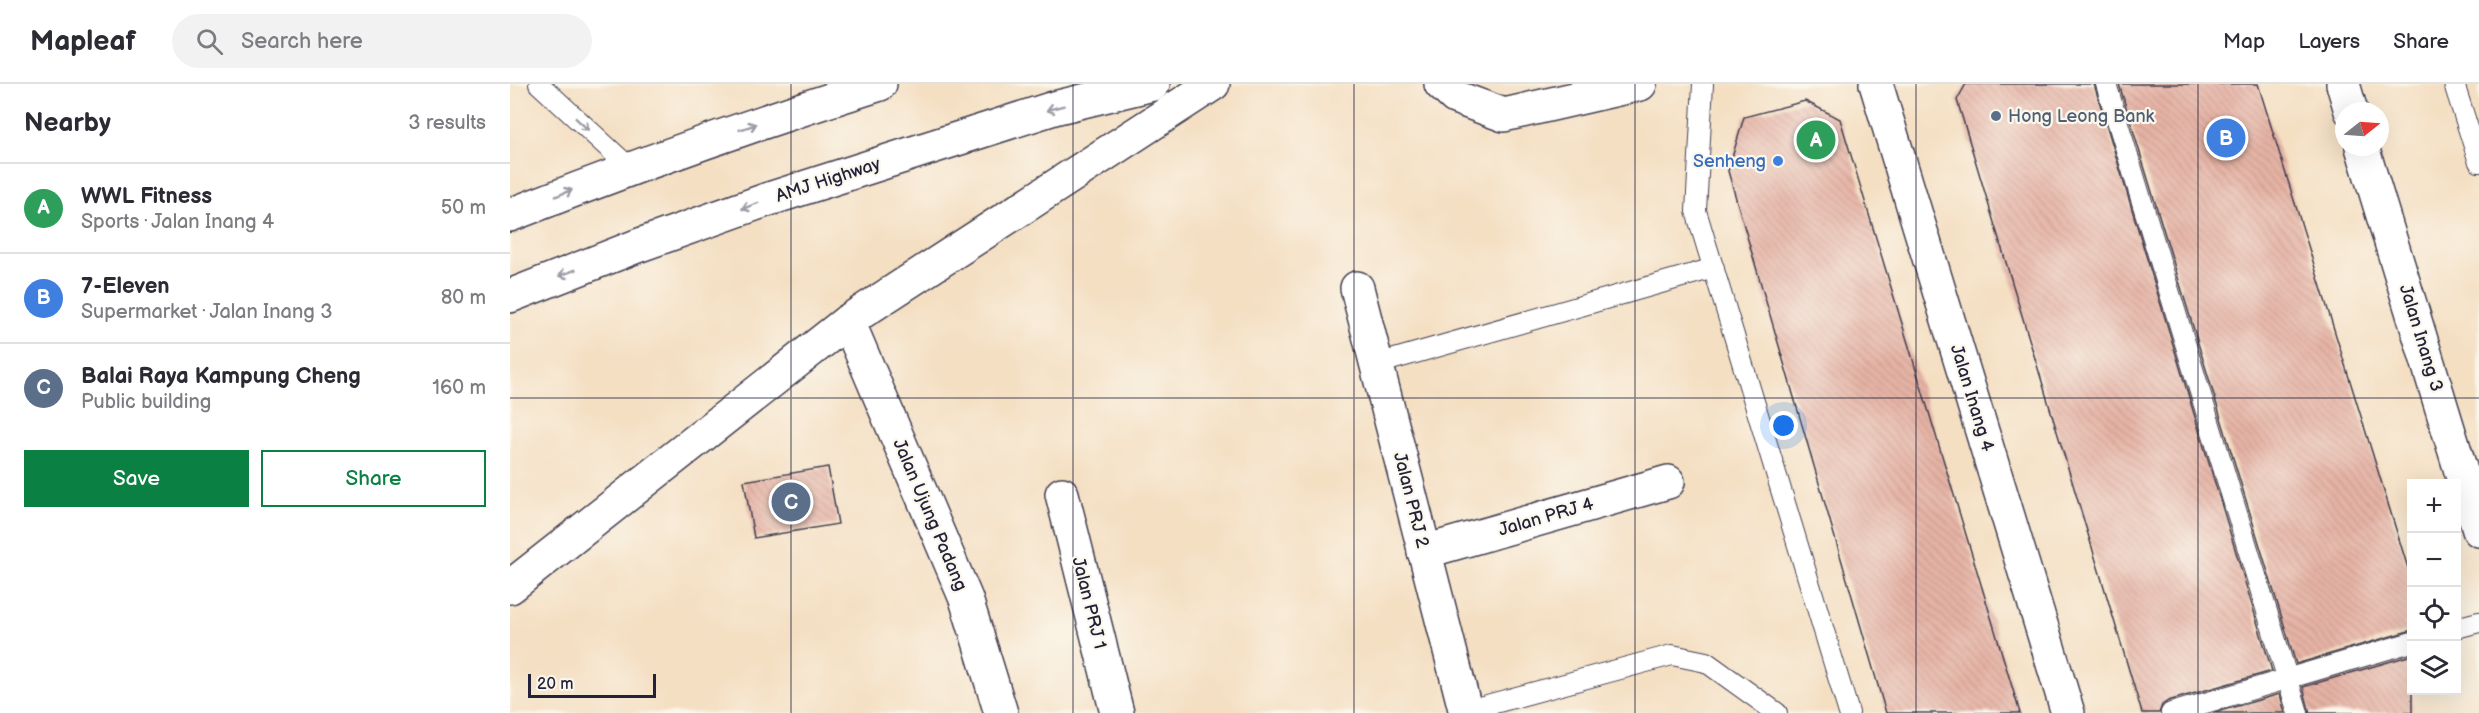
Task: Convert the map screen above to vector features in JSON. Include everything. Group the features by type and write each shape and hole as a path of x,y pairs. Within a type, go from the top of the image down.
{"main road":[{"path":"510,215 630,168 880,84"},
{"name":"AMJ Highway","path":"510,296 637,246 766,200 1054,108 1153,84"},
{"path":"510,587 848,321 1213,84"},
{"path":"1441,84 1455,97 1504,115 1640,84"},
{"name":"Jalan Inang 4","path":"1876,84 2068,713"},
{"path":"2343,84 2348,102"},
{"name":"Jalan Inang 3","path":"2365,156 2479,530"},
{"name":"Jalan PRJ 2","path":"1357,288 1465,712"},
{"name":"Jalan Ujung Padang","path":"848,321 966,599 1001,713"},
{"name":"Jalan PRJ 4","path":"1424,552 1668,482"},
{"name":"Jalan PRJ 1","path":"1062,494 1117,713"}],"lane":[{"path":"540,84 630,168"},
{"path":"1702,84 1696,211 1849,713"},
{"path":"2106,84 2298,713"},
{"path":"2454,84 2479,162"},
{"path":"1377,363 1714,268"},
{"path":"2461,627 2479,621"},
{"path":"2172,713 2407,643"},
{"path":"1465,712 1672,655 1706,662 1777,713"}],"building":[{"path":"1966,84 2094,84 2272,671 2168,701 2162,705 2159,713 2142,713 1957,100"},
{"path":"2119,84 2258,84 2407,565 2407,631 2296,664"},
{"path":"1805,101 1840,119 2020,713 1886,713 1728,171 1744,117"},
{"path":"828,467 838,524 754,538 744,481"},
{"path":"2407,656 2407,695 2412,695 2412,713 2310,713 2303,687"},
{"path":"2280,694 2285,713 2213,713"}],"place":[{"name":"Hong Leong Bank","path":"1996,116"},
{"name":"7-Eleven","path":"2226,138"},
{"name":"WWL Fitness","path":"1816,140"},
{"name":"Senheng","path":"1778,161"},
{"name":"Balai Raya Kampung Cheng","path":"791,502"}]}
